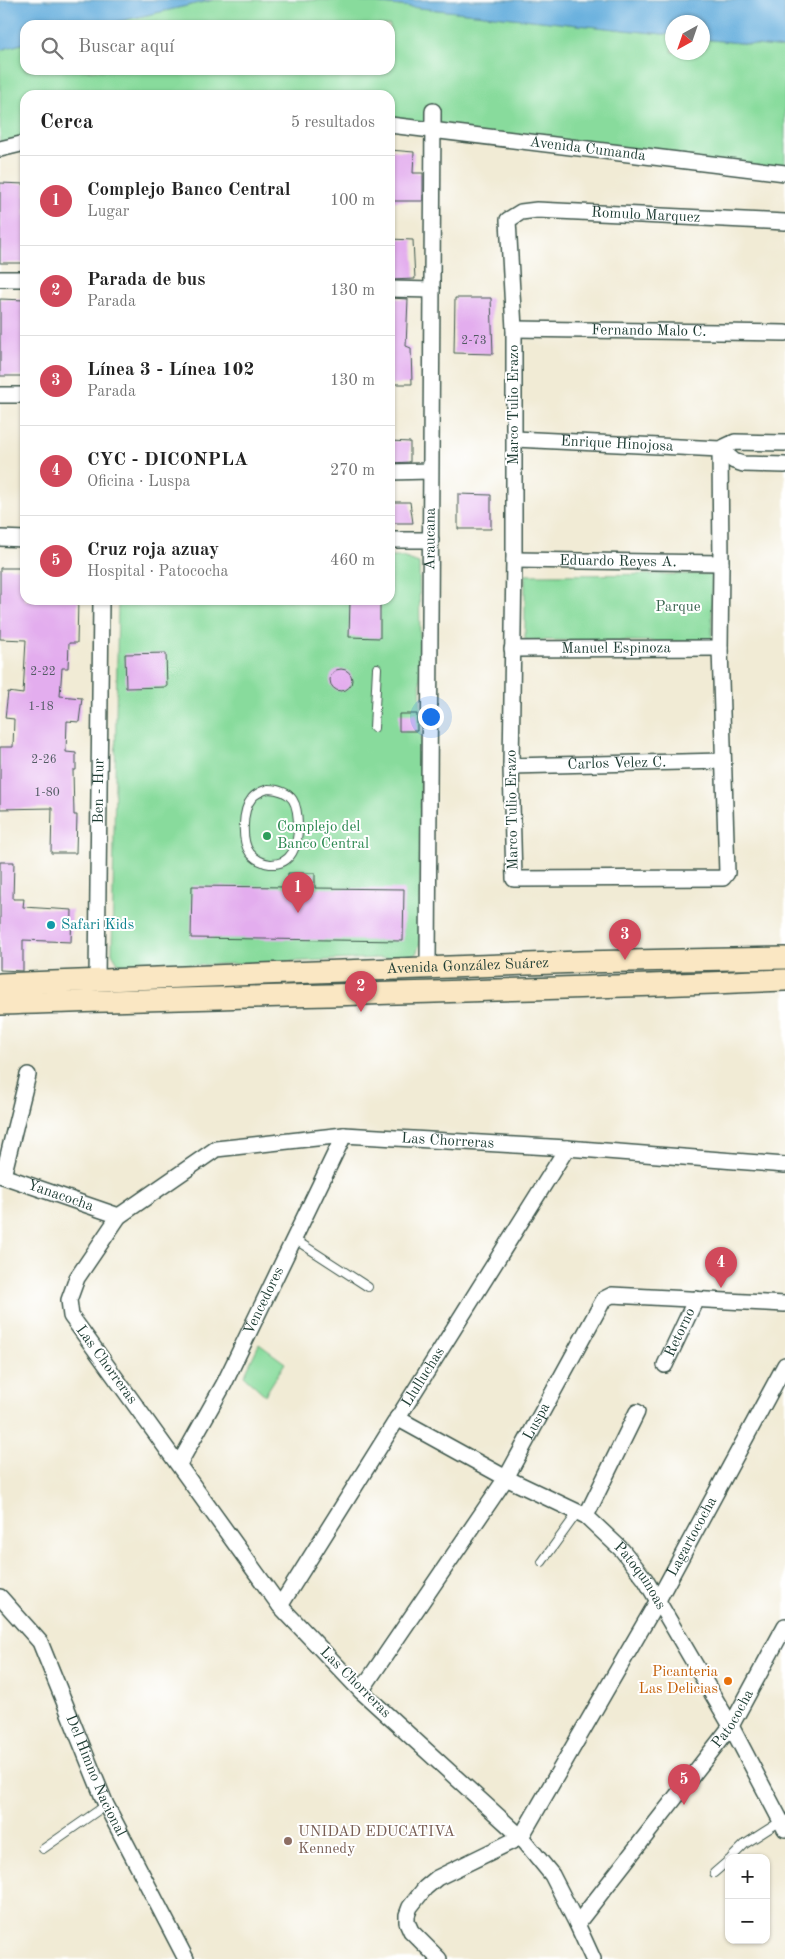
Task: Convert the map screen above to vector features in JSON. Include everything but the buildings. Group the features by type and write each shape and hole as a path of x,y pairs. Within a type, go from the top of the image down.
{"main road":[{"name":"Avenida González Suárez","path":"0,984 783,954"},
{"name":"Avenida González Suárez","path":"0,1004 595,988 785,980"}],"street":[{"name":"Araucana","path":"428,968 433,111"},
{"name":"Avenida Cumanda","path":"395,125 785,173"},
{"path":"0,149 20,144"},
{"name":"Romulo Marquez","path":"508,220 521,212 538,210 785,222"},
{"name":"Marco Tulio Erazo","path":"508,220 514,330 515,439 511,766 514,879 723,878 727,873 720,648 720,448"},
{"path":"0,278 20,279"},
{"path":"395,289 432,290"},
{"name":"Fernando Malo C.","path":"514,330 785,333"},
{"path":"0,395 20,396"},
{"name":"Enrique Hinojosa","path":"515,439 720,448 735,442 785,443"},
{"path":"720,448 734,461 743,464 785,465"},
{"path":"395,472 430,471"},
{"path":"0,538 20,538"},
{"path":"395,540 431,540"},
{"name":"Eduardo Reyes A.","path":"514,560 721,563"},
{"name":"Ben - Hur","path":"97,981 101,605"},
{"name":"Manuel Espinoza","path":"512,649 720,648"},
{"name":"Carlos Velez C.","path":"511,766 723,761"},
{"path":"1,1176 28,1075"},
{"name":"Las Chorreras","path":"593,1959 552,1875 521,1838 361,1691 280,1606 71,1316 69,1300 78,1278 120,1216 216,1149 344,1134 567,1148 785,1165"},
{"name":"Vencedores","path":"179,1464 224,1384 344,1134"},
{"name":"Llulluchas","path":"280,1606 567,1148"},
{"name":"Yanacocha","path":"1,1176 120,1216"},
{"name":"Luspa","path":"361,1691 506,1478 604,1299 612,1295 785,1304"},
{"name":"Retorno","path":"666,1365 696,1299"},
{"name":"Lagartococha","path":"521,1838 657,1602 785,1365"},
{"path":"582,1514 637,1412"},
{"name":"Patoquinoas","path":"397,1418 506,1478 582,1514 622,1550 645,1579 731,1726 783,1825"},
{"name":"Del Himno Nacional","path":"0,1597 40,1642 106,1805 186,1959"},
{"name":"Patococha","path":"577,1924 731,1726 785,1626"},
{"path":"439,1959 411,1931 407,1922 407,1915 415,1899 437,1878 521,1838"}],"lane":[{"path":"374,728 377,668"},
{"path":"268,789 286,792 296,805 298,821 297,843 289,857 274,864 265,863 250,854 245,836 247,805 252,797 268,789"},
{"path":"294,1239 368,1287"},
{"path":"542,1562 582,1514"},
{"path":"43,1849 106,1805"},
{"path":"735,1854 745,1844 783,1825"},
{"path":"714,1873 725,1863"}],"green space":[{"path":"213,0 345,0 665,34 665,60 710,60 710,40 785,48 785,173 395,126 395,90 20,90 20,141 0,145 0,50 20,44 20,75 395,75 395,20 125,20"},
{"name":"Complejo del Banco Central","path":"395,557 402,557 419,563 421,728 420,944 416,954 406,957 130,968 118,963 112,953 118,605 395,605"},
{"name":"Parque","path":"712,574 712,642 525,640 525,575"},
{"path":"259,1344 285,1363 265,1395 244,1376"}],"water":[{"path":"213,0 125,20 20,20 20,44 0,50 0,1"},
{"path":"345,0 760,0 785,3 785,48 710,40 710,15 665,15 665,34"}],"place":[{"name":"Complejo del Banco Central","path":"267,836"},
{"name":"Complejo Banco Central","path":"298,913"},
{"name":"Safari Kids","path":"51,925"},
{"name":"Línea 3 - Línea 102","path":"625,960"},
{"name":"Parada de bus","path":"361,1012"},
{"name":"CYC - DICONPLA","path":"721,1288"},
{"name":"Picanteria Las Delicias","path":"728,1681"},
{"name":"Cruz roja azuay","path":"684,1805"},
{"name":"UNIDAD EDUCATIVA Kennedy","path":"288,1841"}]}
